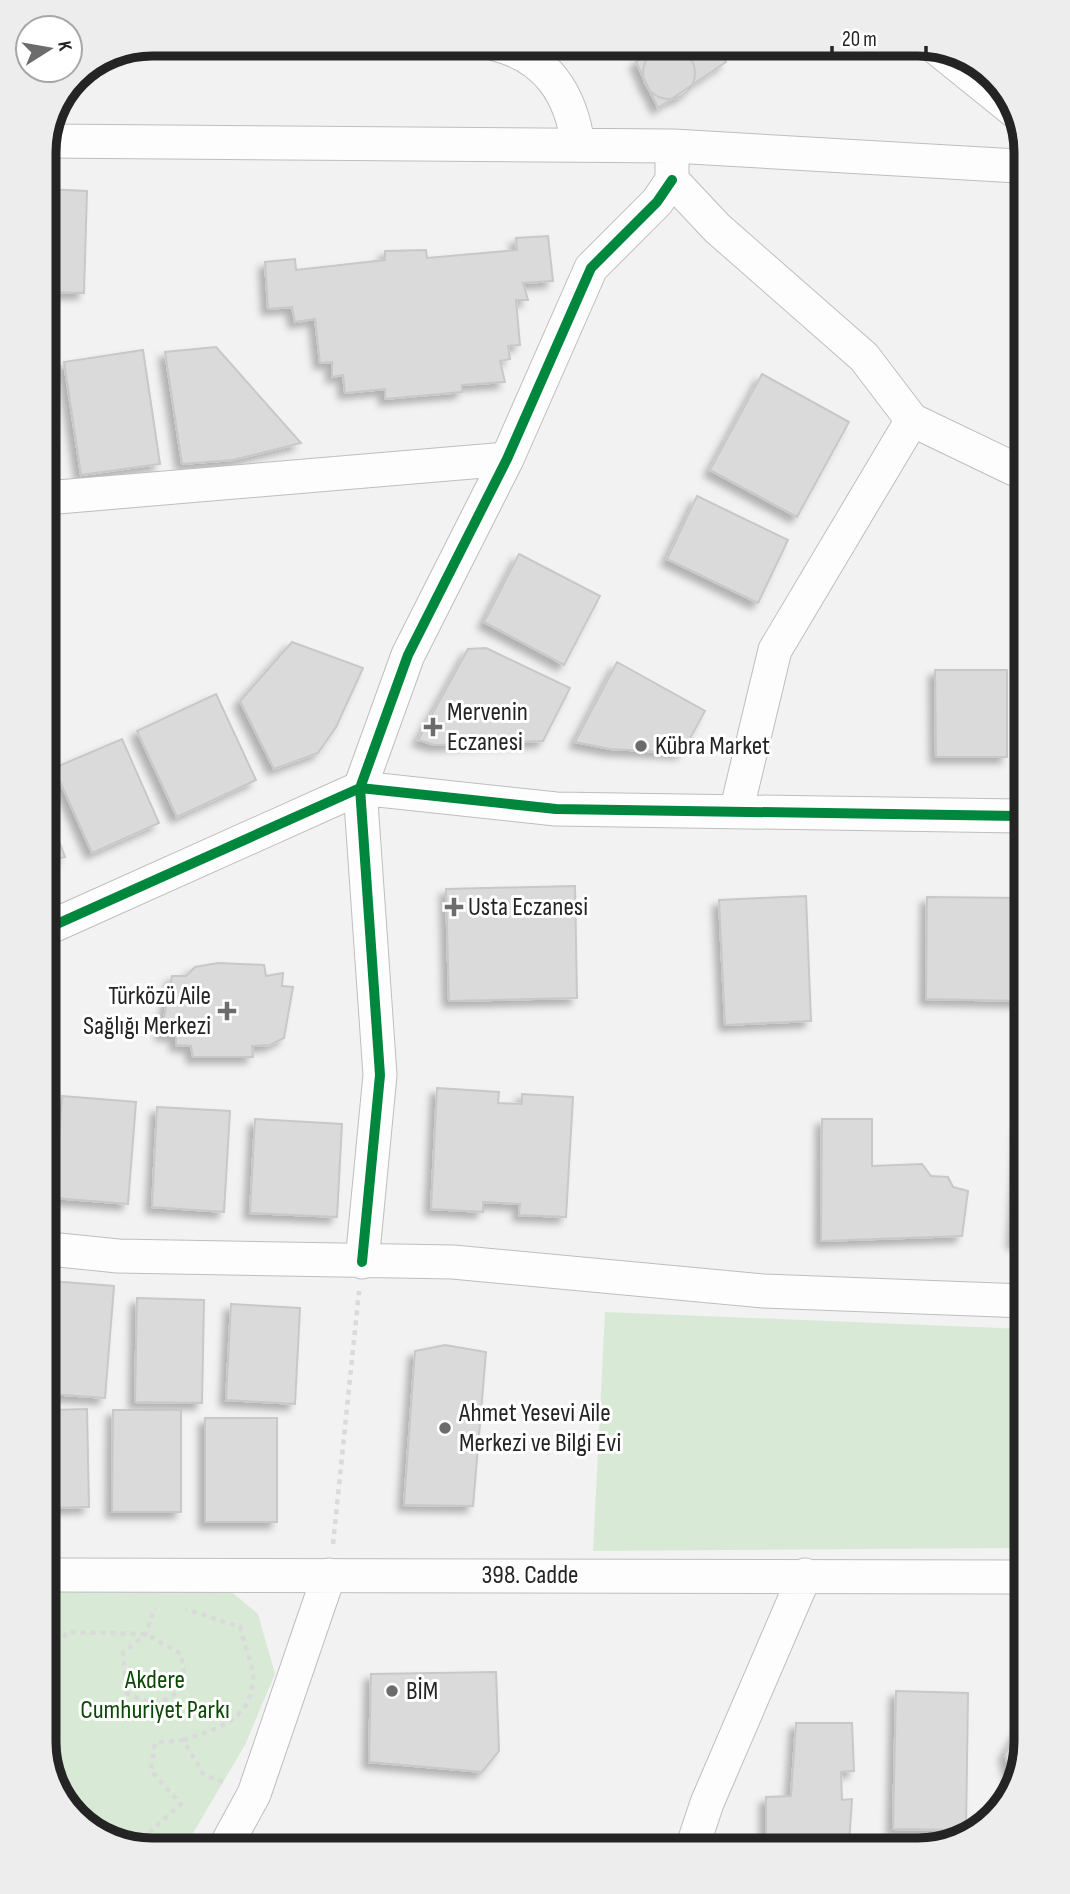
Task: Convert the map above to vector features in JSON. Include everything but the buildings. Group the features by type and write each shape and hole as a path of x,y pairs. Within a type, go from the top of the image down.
{"street":[{"path":"526,56 555,83 567,102 575,123 578,145"},
{"path":"956,64 995,96"},
{"path":"57,141 673,146 1014,166"},
{"path":"362,1262 380,1075 360,788 408,655 507,459 591,268 657,202 672,180 673,146"},
{"path":"672,180 717,228 864,357 912,420 1014,469"},
{"path":"736,812 775,650 912,420"},
{"path":"56,497 507,459"},
{"path":"56,925 360,788 556,809 1014,816"},
{"path":"56,1250 118,1256 453,1262 764,1290 1014,1301"},
{"name":"398. Cadde","path":"56,1575 1014,1577"},
{"path":"695,1838 707,1803 805,1575"},
{"path":"230,1838 254,1794 329,1576"}],"path":[{"path":"329,1576 362,1262"},
{"path":"143,1838 181,1804 150,1771 155,1743 183,1740 222,1727 245,1710 253,1680 240,1627 173,1605"},
{"path":"56,1646 67,1632 146,1634 181,1654 186,1685 169,1701 146,1703 127,1693 123,1653 146,1634 154,1609 164,1607"},
{"path":"183,1740 204,1775 254,1794"}],"green space":[{"path":"605,1312 1014,1329 1014,1548 593,1551"},
{"name":"Akdere Cumhuriyet Parkı","path":"228,1589 258,1614 275,1674 245,1745 190,1838 146,1838 109,1828 80,1805 66,1785 58,1761 56,1742 56,1592"}],"cycle path":[{"path":"362,1262 380,1075 360,788 408,655 507,459 591,268 657,202 672,180"},
{"path":"56,924 360,788 556,809 1014,816"}],"place":[{"name":"Mervenin Eczanesi","path":"433,727"},
{"name":"Kübra Market","path":"641,746"},
{"name":"Usta Eczanesi","path":"454,907"},
{"name":"Türközü Aile Sağlığı Merkezi","path":"227,1011"},
{"name":"Ahmet Yesevi Aile Merkezi ve Bilgi Evi","path":"445,1428"},
{"name":"BİM","path":"392,1691"}]}
